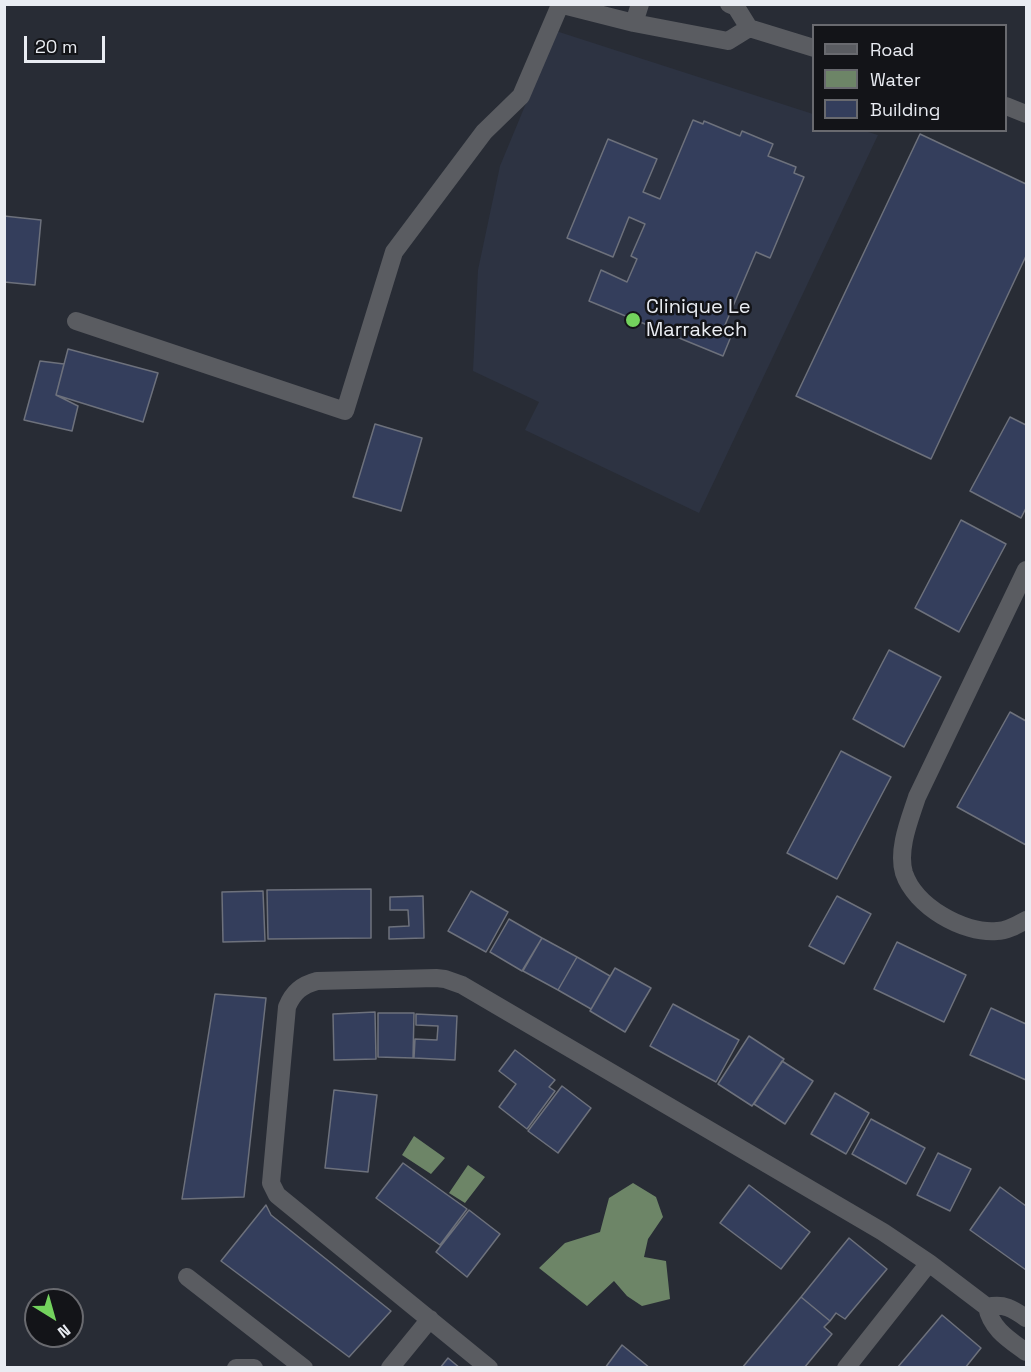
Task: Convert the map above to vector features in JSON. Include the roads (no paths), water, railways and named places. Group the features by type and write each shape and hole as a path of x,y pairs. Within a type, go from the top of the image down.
{"street":[{"path":"634,23 640,4"},
{"path":"729,4 736,8 749,28 812,48"},
{"path":"76,321 345,411 394,252 484,132 521,96 560,5 634,23 728,41 749,28"},
{"path":"1007,107 1026,114"},
{"path":"1026,570 917,796 909,821 902,861 904,874 912,888 923,901 951,921 969,929 998,932 1026,920"},
{"path":"489,1368 277,1195 271,1183 287,1007 292,997 307,984 317,981 436,978 462,985 883,1232 987,1307 995,1327 1026,1353"},
{"path":"846,1368 929,1263"},
{"path":"187,1277 304,1368"},
{"path":"987,1307 1006,1305 1026,1318"},
{"path":"390,1368 430,1319"},
{"path":"236,1368 255,1368"}],"water":[{"path":"414,1136 445,1158 431,1174 402,1155"},
{"path":"468,1165 485,1177 465,1203 449,1193"},
{"path":"633,1183 656,1197 663,1217 648,1239 644,1257 666,1261 670,1299 642,1306 627,1296 614,1281 587,1306 539,1268 565,1243 600,1232 609,1198"}],"place":[{"name":"Clinique Le Marrakech","path":"633,320"}]}
